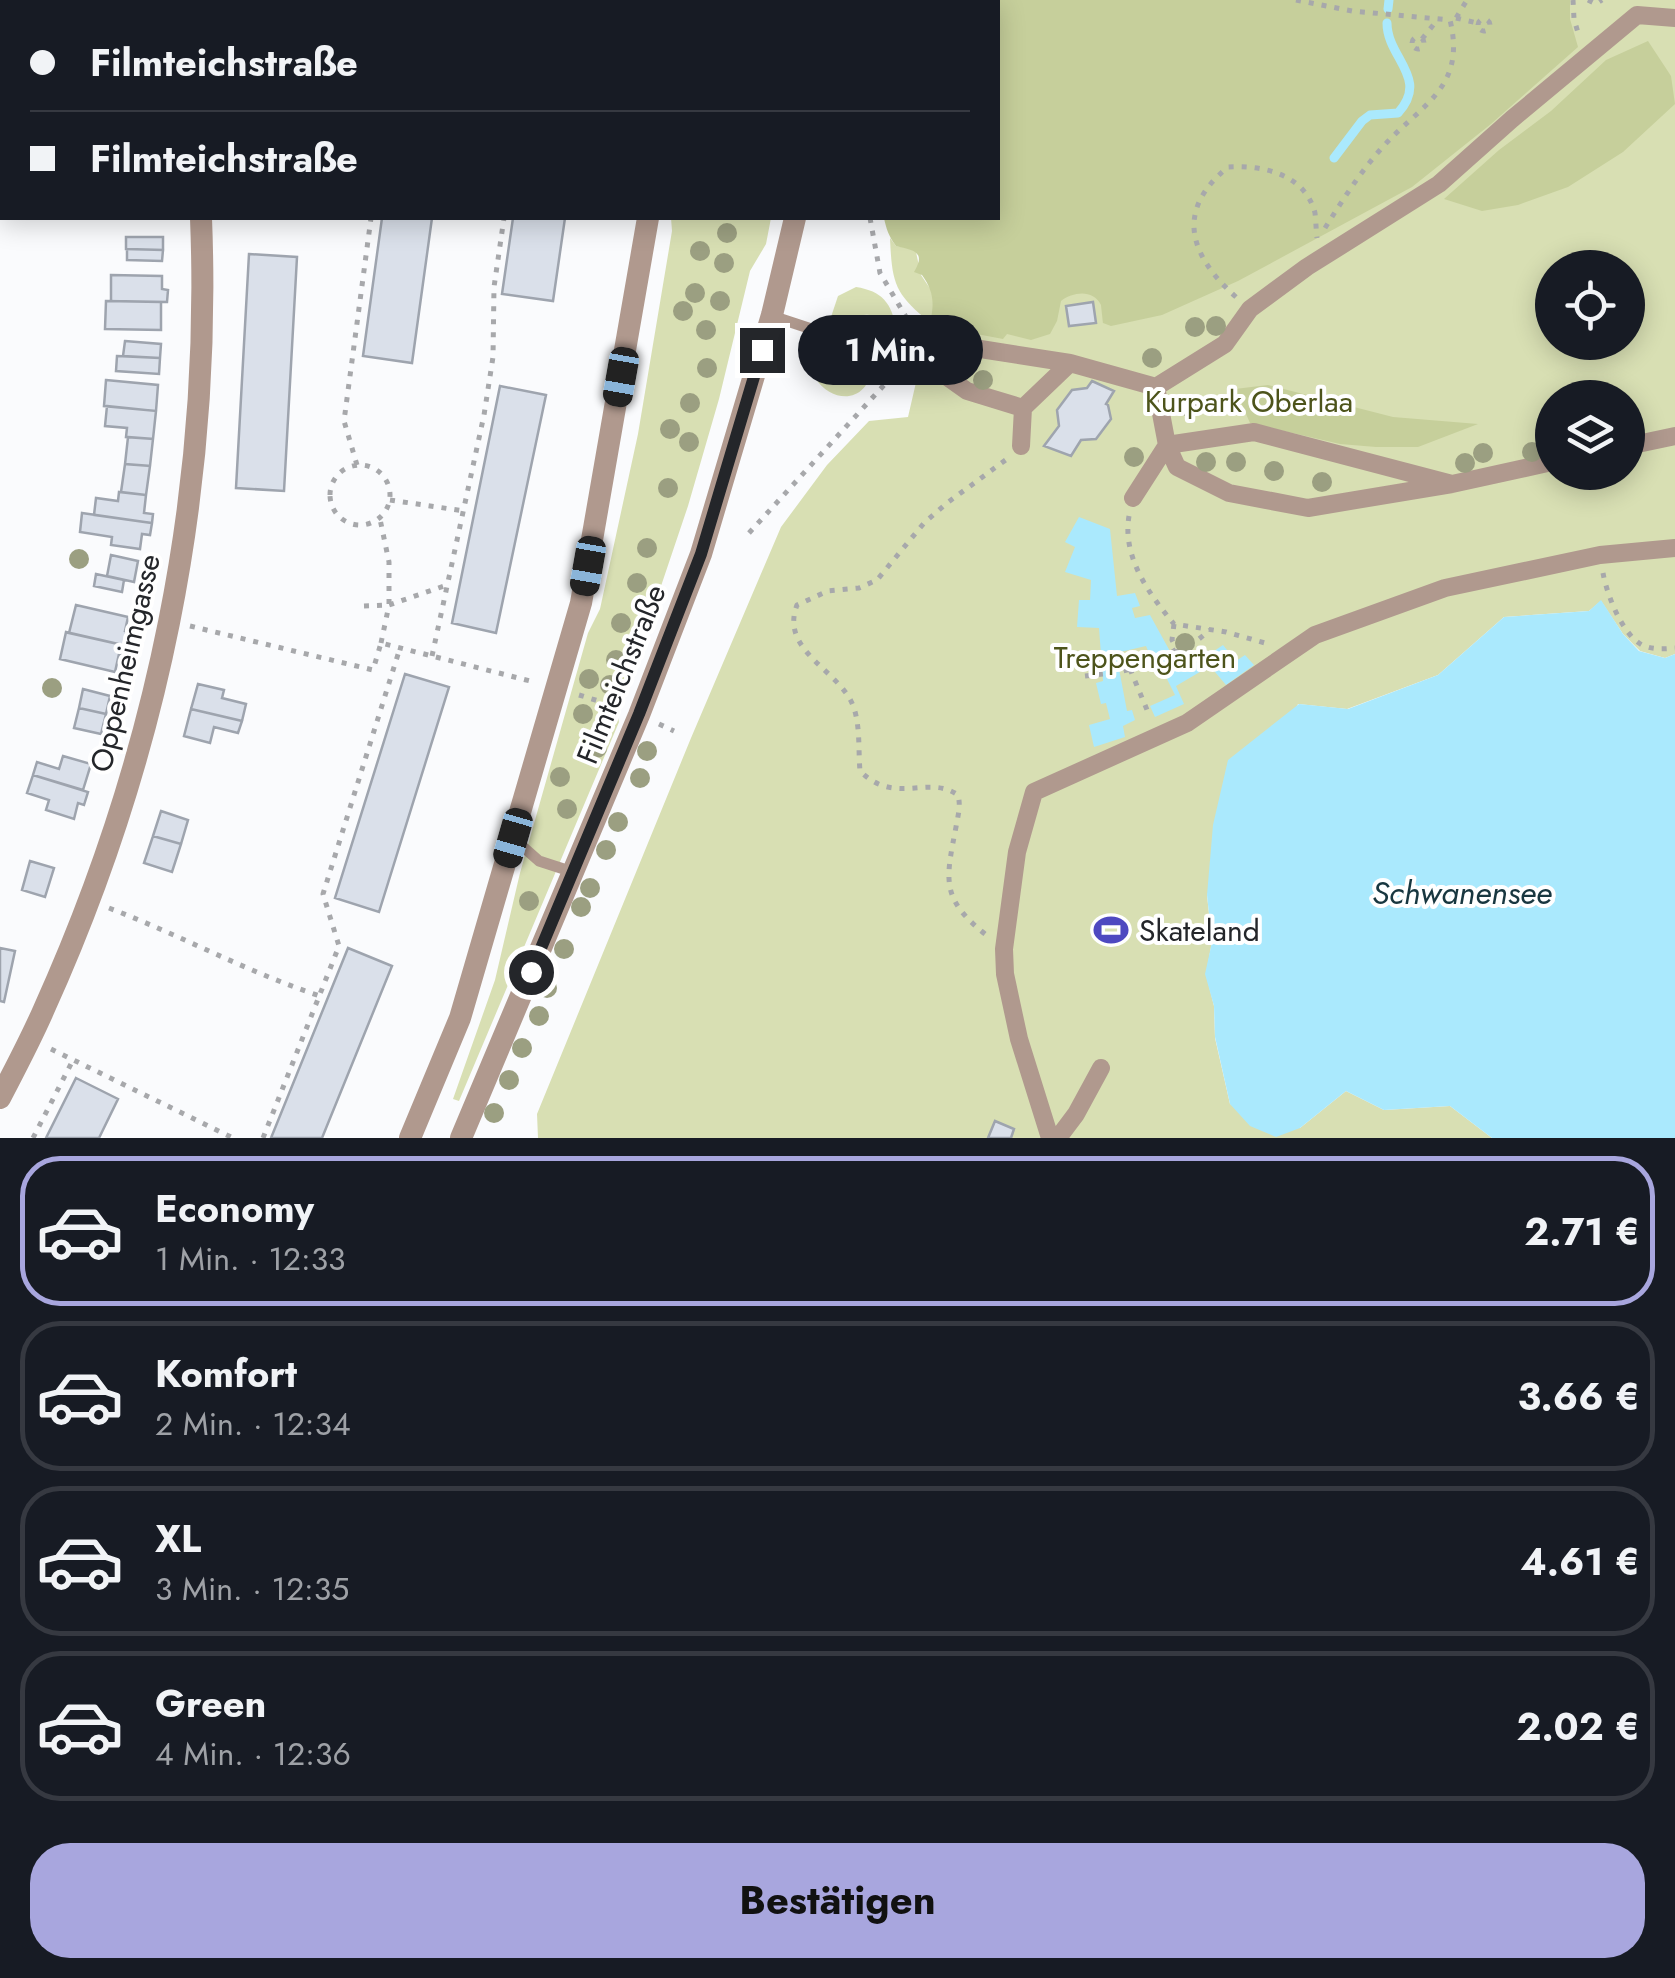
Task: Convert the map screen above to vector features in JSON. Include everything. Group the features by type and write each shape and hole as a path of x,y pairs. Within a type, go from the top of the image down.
{"street":[{"path":"913,357 974,348 1070,363 1156,387 1225,344 1250,309 1307,267 1438,184 1637,15 1675,18"},
{"name":"Oppenheimgasse","path":"0,1098 44,1011 75,936 150,712 182,559 196,442 203,334 201,220"},
{"name":"Filmteichstraße","path":"410,1138 460,1018 582,603 648,220"},
{"name":"Filmteichstraße","path":"461,1138 639,714 701,554 772,316 795,220"},
{"path":"913,357 967,391 1023,408"},
{"path":"1021,446 1023,408 1070,363"},
{"path":"1156,387 1177,467 1229,492 1308,508 1535,466"},
{"path":"1133,498 1168,444 1254,432 1452,484"},
{"path":"1645,442 1675,436"},
{"path":"1101,1068 1076,1114 1054,1138 1019,1040 1005,974 1004,949 1017,852 1034,792 1187,723 1316,635 1445,588 1600,556 1675,548"}],"lane":[{"path":"772,316 913,357"},
{"path":"513,838 539,861 573,872"}],"path":[{"path":"1296,0 1352,11 1478,23"},
{"path":"1250,309 1218,281 1195,243 1194,222 1199,202 1211,181 1228,167 1243,166 1266,168 1288,178 1305,191 1314,211 1318,240 1372,160 1443,87 1453,65 1453,19 1466,0"},
{"path":"1573,0 1574,19 1586,58"},
{"path":"1588,0 1592,4 1606,1"},
{"path":"1422,38 1438,19"},
{"path":"357,464 344,422 372,220"},
{"path":"432,656 484,415 493,357 494,287 504,220"},
{"path":"749,533 913,357 909,322 880,273 870,220"},
{"path":"1004,949 964,917 948,888 961,806 958,795 942,788 901,790 882,786 860,771 856,714 851,701 798,643 793,614 797,604 828,591 859,588 877,580 924,523 1021,446"},
{"path":"357,464 366,465 382,474 390,500 380,518 361,525 351,524 342,519 331,502 330,492 339,474 357,464"},
{"path":"390,500 464,510"},
{"path":"170,621 372,670 389,605 389,562 380,518"},
{"path":"1128,525 1133,560 1174,624 1172,640 1177,649"},
{"path":"364,606 389,605 447,586"},
{"path":"1607,595 1640,644 1658,650 1675,648"},
{"path":"1174,624 1266,643"},
{"path":"1085,676 1154,663 1177,649 1188,648 1210,630"},
{"path":"381,643 542,684"},
{"path":"263,1138 340,946 323,894 400,648"},
{"path":"1130,669 1146,708"},
{"path":"572,692 615,706"},
{"path":"657,723 674,731"},
{"path":"106,907 270,980 320,996"},
{"path":"48,1048 232,1138"},
{"path":"34,1138 73,1060"}],"green space":[{"name":"Kurpark Oberlaa","path":"1000,0 1675,0 1675,654 1665,658 1640,651 1601,601 1589,611 1504,617 1438,675 1347,709 1298,704 1207,895 1212,942 1206,974 1230,1104 1300,1128 1346,1091 1384,1110 1450,1106 1492,1138 538,1138 537,1114 781,527 827,465 869,421 908,417 930,322 897,286 890,238 896,246 916,252 921,275 935,305 1000,220"},
{"path":"1000,0 1570,0 1570,19 1578,47 1412,187 1238,281 1162,315 1111,326 1103,323 1101,305 1093,296 1077,294 1061,301 1050,334 1031,340 945,328 930,322 931,291 922,275 914,272 918,256 896,246 885,220 1000,220"},
{"path":"1648,41 1671,76 1675,104 1623,152 1568,187 1518,205 1482,211 1444,199 1606,60"},
{"path":"671,220 771,220 766,244 750,271 688,506 615,706 619,722 459,1101 453,1099 495,980 520,873 588,633 600,609 638,434"},
{"path":"856,287 884,300 896,329 874,316 841,321 831,317 838,296"},
{"path":"808,352 835,366 866,361 872,365 865,387 850,396 832,393 815,378 805,355"},
{"path":"1268,385 1393,417 1478,424 1418,447 1340,444 1250,423 1235,389"}],"water":[{"path":"1079,517 1110,529 1117,596 1135,593 1140,606 1132,608 1135,618 1150,615 1177,664 1189,657 1195,664 1223,645 1236,661 1245,655 1254,665 1226,685 1210,666 1176,686 1184,704 1155,717 1150,706 1175,695 1161,667 1155,668 1146,646 1116,653 1127,711 1132,710 1135,720 1123,726 1125,737 1094,747 1089,725 1110,719 1096,683 1103,681 1099,628 1077,627 1079,600 1090,600 1091,580 1065,572 1075,547 1065,542"},
{"name":"Schwanensee","path":"1601,600 1639,651 1665,658 1675,654 1675,1138 1492,1138 1450,1106 1384,1110 1346,1091 1300,1128 1276,1137 1250,1126 1230,1104 1205,974 1212,942 1207,895 1213,825 1228,760 1299,704 1348,709 1438,675 1504,617 1589,611"}],"building":[{"path":"382,220 432,220 412,363 363,356"},
{"path":"513,220 565,220 553,301 502,294"},
{"path":"126,237 163,237 163,250 126,249"},
{"path":"127,249 163,250 162,261 127,260"},
{"path":"249,254 297,257 284,491 236,488"},
{"path":"111,275 162,276 162,289 168,290 167,302 111,301"},
{"path":"106,301 161,302 161,330 105,329"},
{"path":"1093,302 1096,323 1069,326 1066,306"},
{"path":"125,341 161,344 160,358 123,356"},
{"path":"117,356 160,358 159,374 116,371"},
{"path":"106,380 158,385 156,411 104,406"},
{"path":"1092,381 1114,391 1106,404 1111,419 1096,439 1081,440 1071,456 1044,446 1059,426 1057,410 1072,390 1087,388"},
{"path":"500,386 546,395 496,633 452,623"},
{"path":"107,406 156,411 153,439 126,437 127,428 105,426"},
{"path":"128,437 153,439 150,466 125,464"},
{"path":"125,464 150,466 146,495 121,492"},
{"path":"119,492 146,495 144,513 153,514 152,523 94,515 96,498 118,501"},
{"path":"82,513 152,523 150,535 142,534 140,549 111,545 112,537 80,532"},
{"path":"111,555 138,561 134,582 107,576"},
{"path":"96,574 124,580 122,592 94,586"},
{"path":"76,605 128,617 125,631 131,632 127,646 69,633"},
{"path":"66,632 127,646 125,655 119,654 115,672 60,659"},
{"path":"405,674 449,687 379,912 335,898"},
{"path":"198,684 224,690 222,698 246,704 242,721 191,709"},
{"path":"83,689 110,696 106,714 79,708"},
{"path":"79,708 106,714 101,734 74,728"},
{"path":"191,709 242,721 238,733 214,727 210,743 184,736"},
{"path":"63,756 91,764 83,790 33,775 37,762 59,769"},
{"path":"33,775 88,792 84,805 78,803 74,819 46,810 49,800 27,793"},
{"path":"161,811 188,820 181,844 153,836"},
{"path":"153,836 181,844 172,872 144,863"},
{"path":"30,861 54,868 45,897 22,890"},
{"path":"0,948 15,951 4,1002 0,1001"},
{"path":"348,948 392,966 322,1138 271,1138"},
{"path":"76,1078 118,1099 99,1138 46,1138"},
{"path":"995,1121 1014,1129 1011,1138 988,1138"}],"waterway":[{"path":"1388,9 1389,0"},
{"path":"1334,158 1362,121 1370,115 1398,113 1407,101 1409,78 1393,47 1387,23"}],"place":[{"name":"Skateland","path":"1111,930"}],"route":[{"path":"531,972 701,554 762,350"}],"park label":[{"name":"Treppengarten","path":"1145,657"}]}
